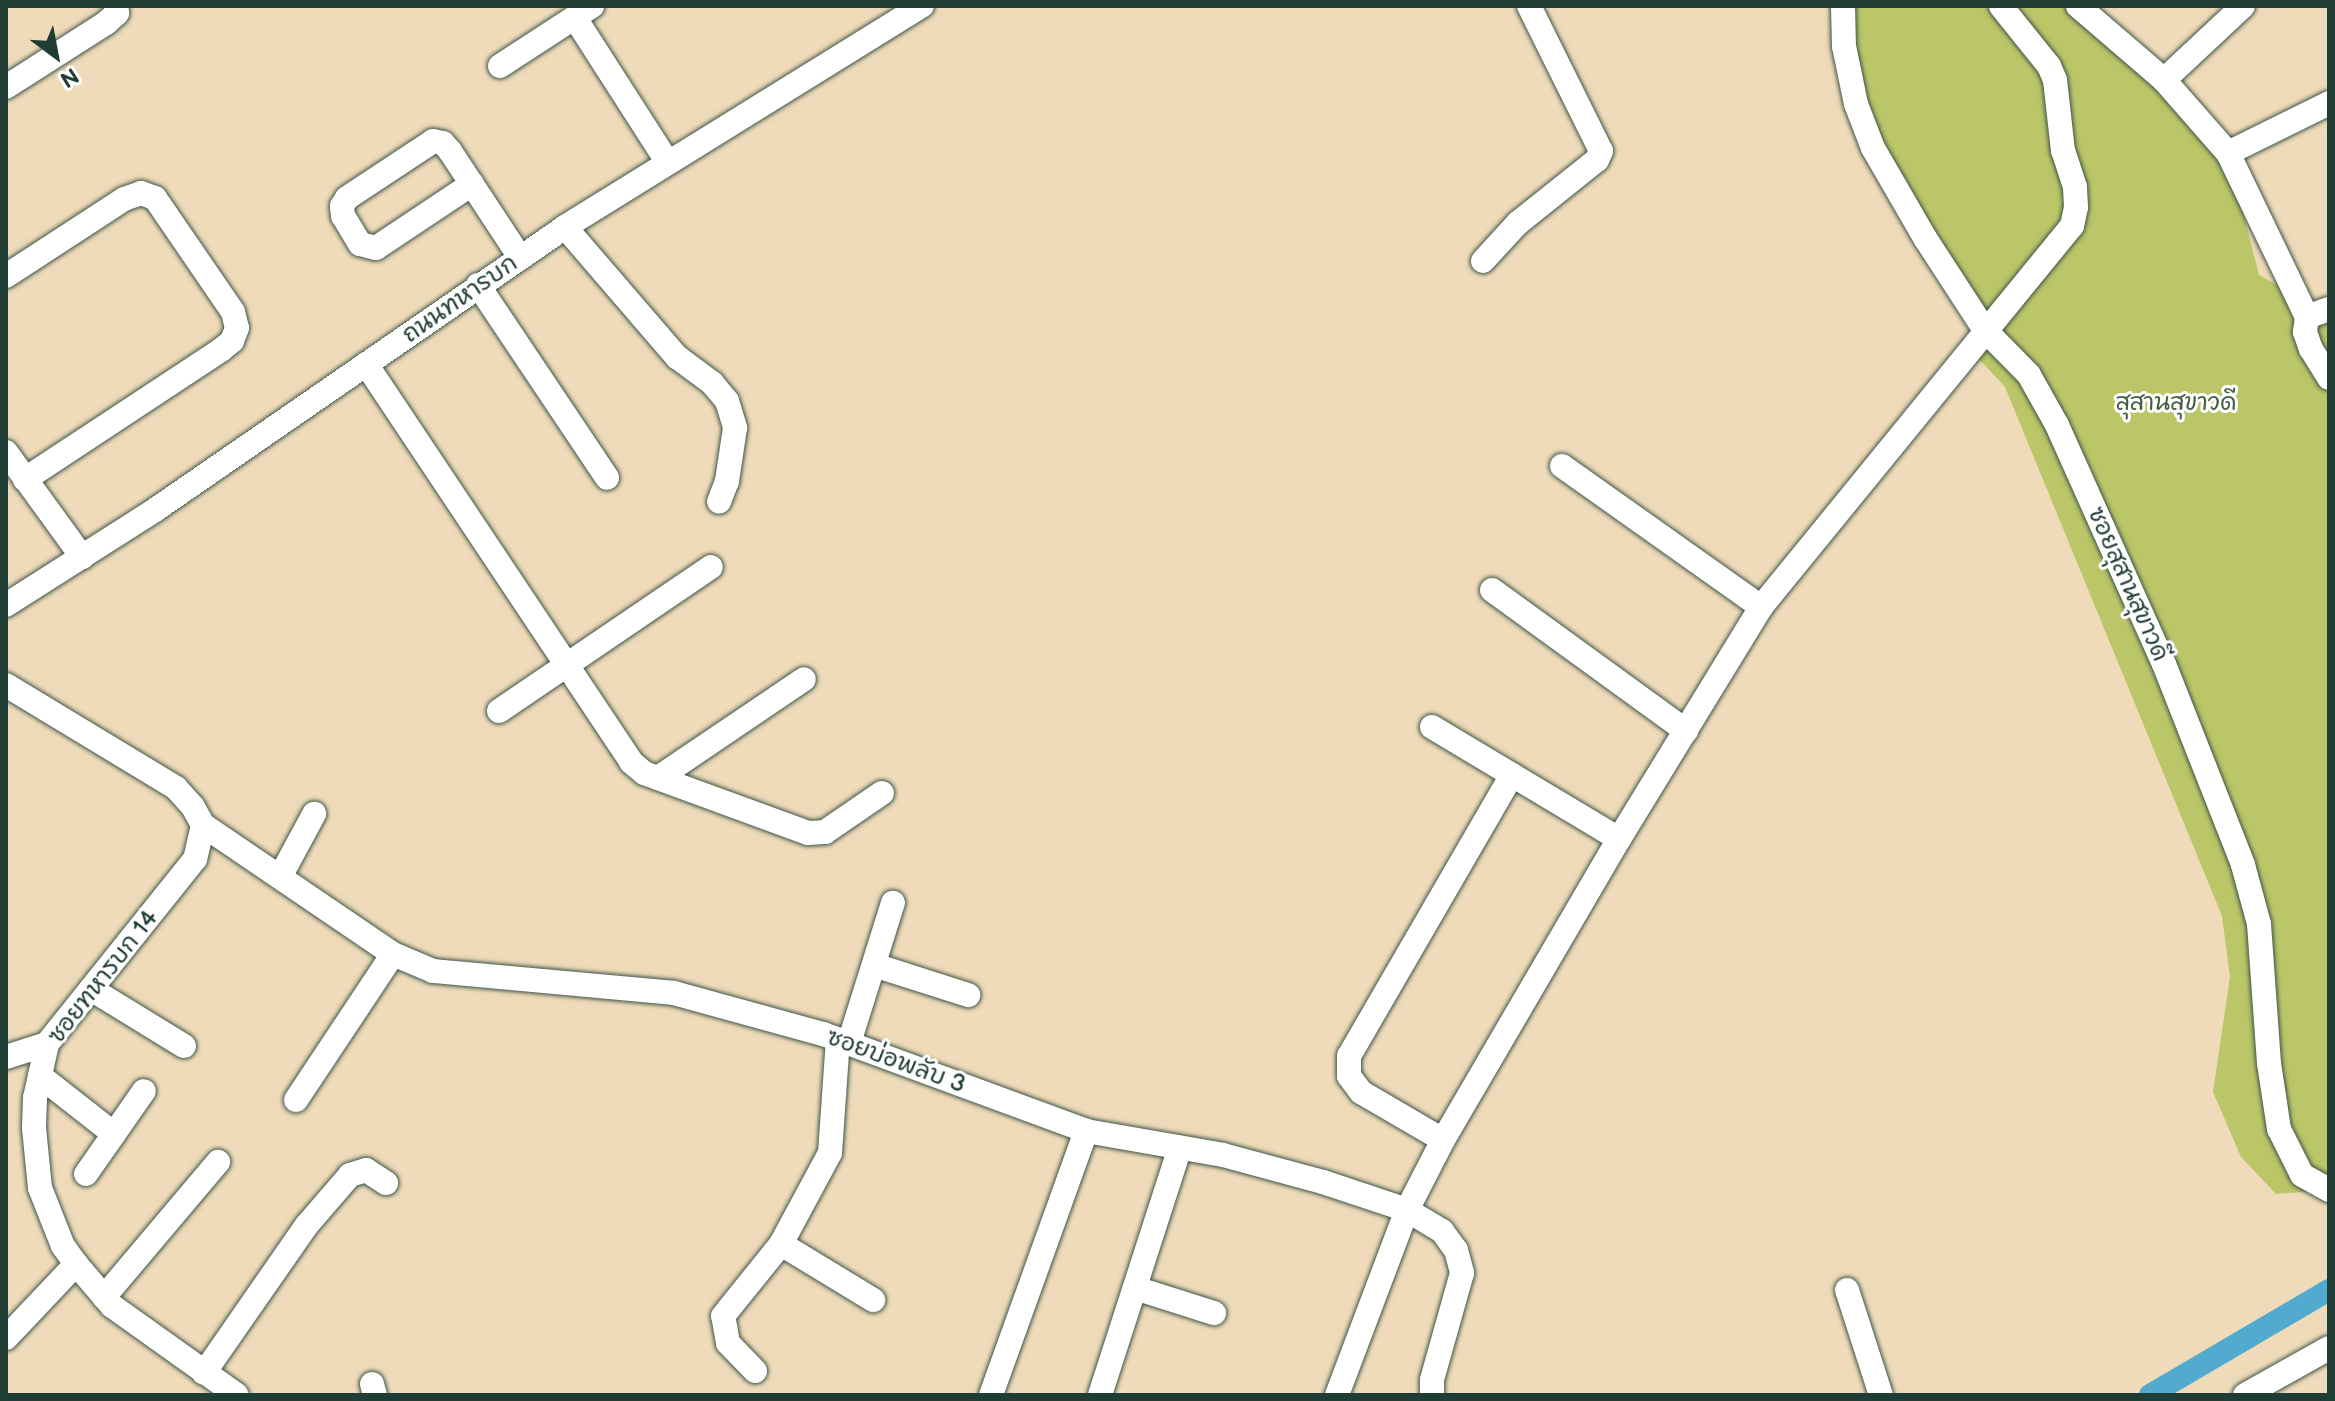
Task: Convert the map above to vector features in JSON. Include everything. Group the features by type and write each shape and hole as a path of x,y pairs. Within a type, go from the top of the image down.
{"street":[{"path":"6,87 106,23 117,13 116,6"},
{"name":"ถนนทหารบก","path":"6,605 82,557 565,227 668,163 890,15 922,6"},
{"path":"1483,261 1518,223 1597,160 1601,151 1529,6"},
{"name":"ซอยสุสานสุขาวดี","path":"1843,6 1844,46 1853,90 1873,148 1925,238 1984,329 2029,375 2057,425 2170,678 2243,865 2259,924 2269,1063 2279,1129 2302,1175 2329,1190"},
{"path":"1337,1395 1407,1210 1443,1140 1619,839 1761,607 1984,329 2050,257 2072,226 2076,207 2059,128 2055,80 2049,66 2001,6"},
{"path":"2078,6 2164,80 2228,153 2318,313 2305,332 2311,349 2329,378"},
{"path":"2164,80 2243,6"},
{"path":"500,66 583,12 668,163"},
{"path":"2228,153 2329,103"},
{"path":"472,184 376,248 360,244 343,216 342,206 347,198 433,141 443,143 472,184 520,257"},
{"path":"6,276 124,199 141,193 155,198 233,312 237,328 232,341 221,350 25,479"},
{"path":"565,227 677,357 712,383 727,401 735,428 727,481 719,502"},
{"path":"478,285 607,478"},
{"path":"366,364 631,762 658,778 808,833 825,832 882,793"},
{"path":"6,452 82,557"},
{"path":"1562,466 1761,607"},
{"path":"499,711 569,667 711,567"},
{"path":"1492,590 1686,731"},
{"path":"658,778 804,679"},
{"path":"6,685 176,788 193,807 203,825"},
{"path":"1432,727 1619,839"},
{"path":"1443,1140 1361,1092 1349,1076 1349,1056 1512,775"},
{"path":"280,877 314,814"},
{"name":"ซอยบ่อพลับ 3","path":"203,825 393,954 433,971 674,993 843,1041 1086,1131 1180,1148 1323,1182 1407,1210 1442,1231 1456,1250 1462,1273 1432,1380 1432,1395"},
{"name":"ซอยทหารบก 14","path":"203,825 195,859 47,1044 35,1098 34,1128 40,1188 63,1246 76,1264 104,1297 237,1395"},
{"path":"755,1371 728,1343 723,1316 781,1244 830,1153 843,1041 874,965 893,903"},
{"path":"296,1100 393,954"},
{"path":"874,965 968,995"},
{"path":"91,989 184,1046"},
{"path":"6,1057 47,1044"},
{"path":"40,1076 114,1134"},
{"path":"86,1174 144,1091"},
{"path":"991,1395 1086,1131"},
{"path":"1100,1395 1180,1148"},
{"path":"104,1297 218,1162"},
{"path":"204,1373 307,1225 350,1175 366,1170 386,1183"},
{"path":"781,1244 873,1300"},
{"path":"6,1338 76,1264"},
{"path":"1135,1288 1214,1313"},
{"path":"1847,1290 1881,1395"},
{"path":"2245,1395 2329,1348"}],"green space":[{"name":"สุสานสุขาวดี","path":"1843,6 2064,6 2134,61 2228,153 2259,275 2329,314 2329,1190 2276,1194 2241,1157 2213,1092 2230,977 2222,916 2005,387 1979,359 1994,334 1856,104"}],"waterway":[{"path":"2150,1395 2329,1290"}]}
